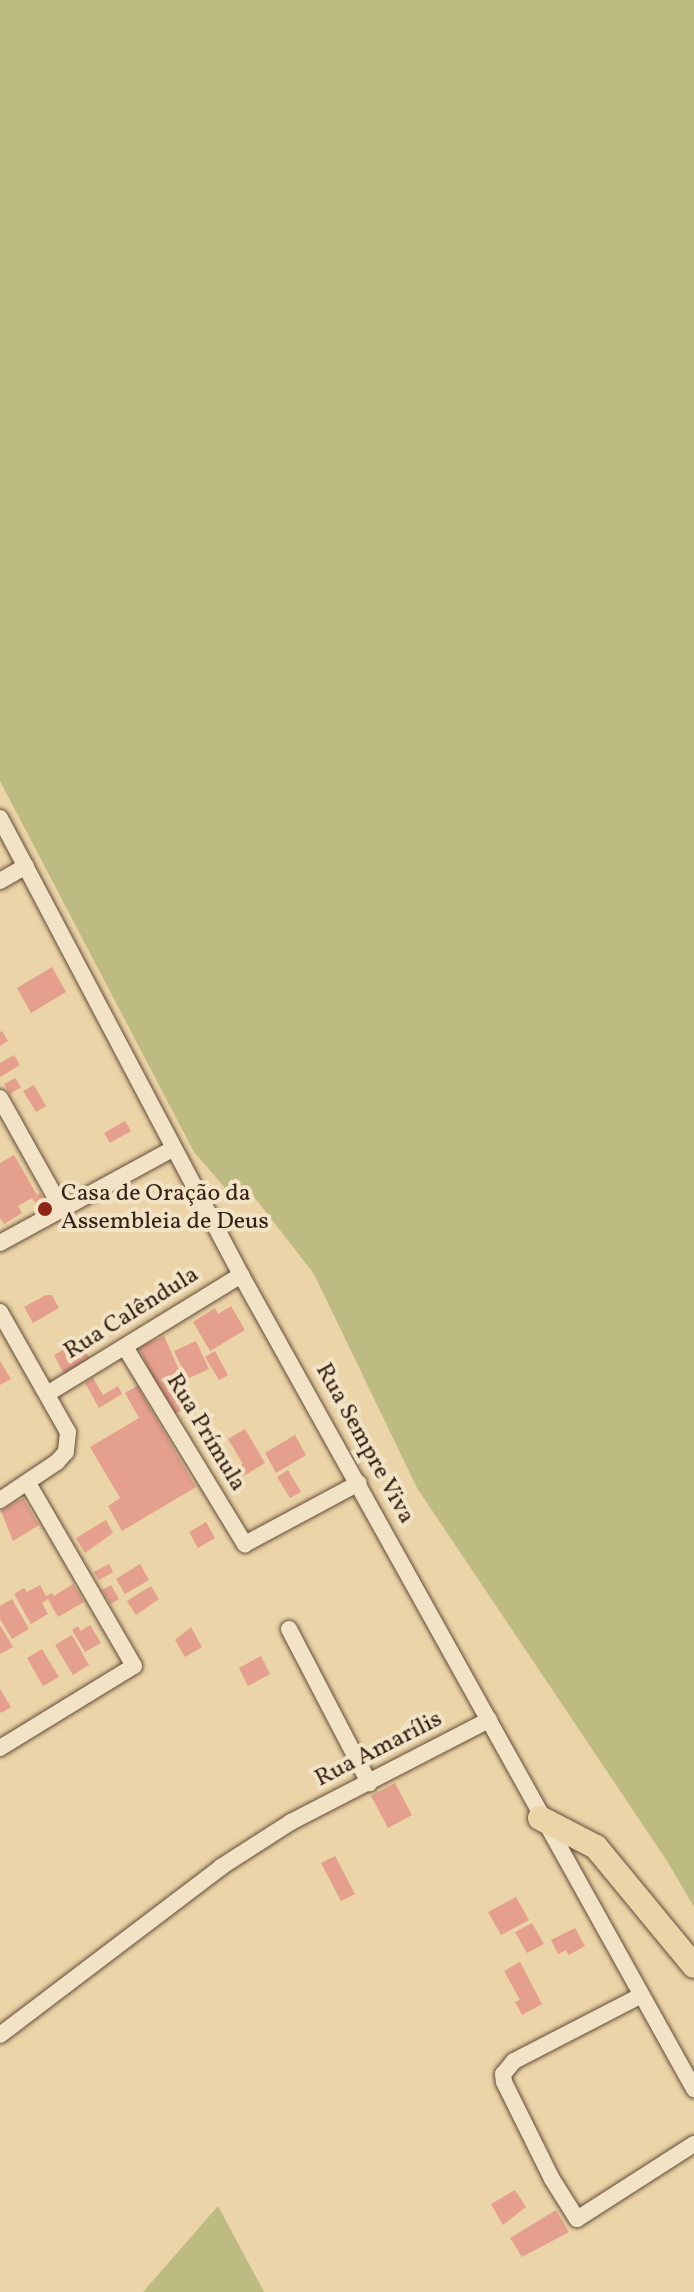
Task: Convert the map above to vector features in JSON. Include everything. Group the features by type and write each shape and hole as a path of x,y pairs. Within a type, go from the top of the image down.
{"main road":[{"path":"540,1818 596,1847 694,1966"}],"street":[{"name":"Rua Sempre Viva","path":"0,818 241,1275 359,1483 540,1818 694,2089"},
{"path":"0,881 26,866"},
{"path":"0,1098 62,1209"},
{"path":"0,1243 174,1148"},
{"name":"Rua Calêndula","path":"47,1394 241,1275"},
{"path":"0,1312 64,1421 67,1443 66,1452 57,1462 0,1500"},
{"name":"Rua Prímula","path":"125,1347 245,1544 359,1483"},
{"path":"0,1748 134,1666 28,1483"},
{"path":"289,1629 369,1783"},
{"name":"Rua Amarílis","path":"0,2035 221,1867 291,1822 489,1720"},
{"path":"640,1996 514,2061 503,2074 552,2179 577,2219 694,2144"}],"shaded area":[{"path":"0,0 694,0 694,1907 667,1861 417,1488 314,1274 248,1189 226,1189 194,1152 0,781"},
{"path":"218,2206 264,2292 143,2292"}],"building":[{"path":"52,967 66,992 31,1013 17,988"},
{"path":"0,1032 8,1041 0,1046"},
{"path":"14,1055 20,1065 0,1077 0,1063"},
{"path":"15,1078 21,1087 10,1094 4,1084"},
{"path":"34,1085 46,1106 36,1112 23,1091"},
{"path":"125,1121 131,1131 110,1143 104,1133"},
{"path":"14,1155 37,1195 40,1193 46,1202 37,1206 32,1198 18,1206 22,1213 4,1224 0,1218 0,1163"},
{"path":"52,1295 59,1308 33,1323 24,1307"},
{"path":"231,1306 245,1330 210,1351 193,1322 215,1308 218,1314"},
{"path":"164,1336 194,1403 175,1414 160,1393 139,1348"},
{"path":"79,1340 90,1359 64,1374 54,1355 61,1351 60,1348"},
{"path":"196,1341 209,1369 187,1379 174,1351"},
{"path":"215,1351 228,1375 219,1380 205,1357"},
{"path":"0,1361 11,1379 0,1385"},
{"path":"93,1378 103,1395 118,1386 122,1394 99,1408 85,1383"},
{"path":"137,1386 196,1487 122,1531 108,1506 120,1498 90,1447 139,1418 125,1393"},
{"path":"245,1429 265,1463 242,1477 236,1467 243,1464 228,1439"},
{"path":"295,1435 306,1455 276,1473 265,1453"},
{"path":"288,1470 301,1492 290,1498 277,1477"},
{"path":"23,1498 39,1525 13,1541 1,1511"},
{"path":"106,1520 113,1533 85,1553 76,1538"},
{"path":"206,1522 215,1538 198,1548 189,1532"},
{"path":"109,1564 113,1572 99,1580 94,1572"},
{"path":"140,1564 149,1580 125,1594 116,1579"},
{"path":"73,1584 84,1602 58,1617 48,1599 42,1603 48,1614 31,1624 14,1594 40,1585 46,1596 52,1593 54,1596"},
{"path":"111,1585 119,1599 111,1604 102,1590"},
{"path":"151,1586 159,1599 136,1615 127,1601"},
{"path":"12,1599 29,1629 12,1639 0,1619 0,1606"},
{"path":"0,1625 13,1647 0,1654"},
{"path":"90,1625 101,1643 85,1652 72,1630 78,1626 81,1631"},
{"path":"191,1627 202,1647 185,1657 175,1640"},
{"path":"72,1635 89,1665 73,1675 55,1645"},
{"path":"42,1649 59,1677 43,1686 27,1658"},
{"path":"261,1656 270,1674 248,1686 239,1668"},
{"path":"0,1689 11,1707 1,1713 0,1711"},
{"path":"395,1783 412,1815 388,1828 371,1796"},
{"path":"335,1856 355,1894 341,1901 321,1863"},
{"path":"516,1897 529,1920 501,1935 488,1912"},
{"path":"532,1923 544,1944 527,1953 515,1932"},
{"path":"575,1928 585,1946 569,1955 566,1950 558,1954 551,1940"},
{"path":"520,1962 542,2004 522,2015 515,2002 520,2000 504,1971"},
{"path":"515,2190 526,2207 503,2225 491,2204"},
{"path":"556,2210 569,2232 522,2257 510,2238"}],"place":[{"name":"Casa de Oração da Assembleia de Deus","path":"45,1209"}]}
